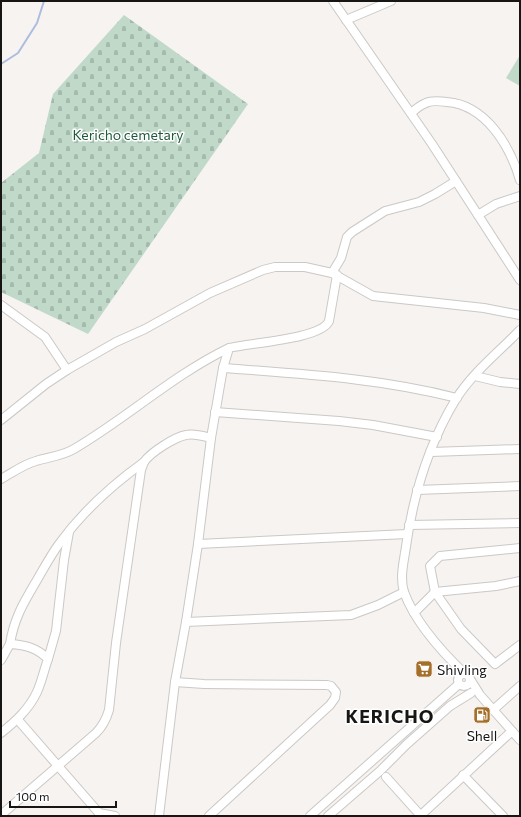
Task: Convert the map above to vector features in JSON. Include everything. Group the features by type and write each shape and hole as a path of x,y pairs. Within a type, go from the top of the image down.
{"street":[{"path":"333,1 411,113 520,280"},
{"path":"346,20 391,1"},
{"path":"411,113 431,101 454,102 468,107 483,117 498,135 505,145 520,180"},
{"path":"1,479 34,461 58,456 73,450 205,359 229,348 240,345 309,334 325,327 329,321 334,274 341,258 347,237 352,232 385,211 419,202 456,181"},
{"path":"478,215 496,204 520,196"},
{"path":"1,420 46,384 67,370 116,342 145,329 210,293 263,270 275,267 291,266 317,269 334,274 373,296 484,308 520,315"},
{"path":"1,305 45,337 67,370"},
{"path":"520,330 475,376 457,398 436,437 418,490 408,530 402,572 404,592 414,613 449,658 468,676 480,695 520,740"},
{"path":"159,816 175,682 198,544 211,438 223,368 229,348"},
{"path":"223,368 346,378 404,386 457,398"},
{"path":"475,376 500,382 520,384"},
{"path":"215,412 359,423 436,437"},
{"path":"1,660 10,644 13,627 20,609 52,554 87,510 123,477 166,444 179,437 188,435 211,438"},
{"path":"431,452 520,449"},
{"path":"1,815 96,733 103,726 106,719 109,710 116,643 138,481 144,462"},
{"path":"418,490 520,486"},
{"path":"198,544 520,523"},
{"path":"1,733 18,720 38,690 56,631 64,560 69,532"},
{"path":"520,548 440,556 430,566 435,592 461,629 495,664 520,645"},
{"path":"414,613 435,592 496,586 520,581"},
{"path":"186,622 351,615 378,605 404,592"},
{"path":"10,644 24,645 36,649 48,659"},
{"path":"449,658 459,683 471,693 480,695"},
{"path":"310,816 459,683 459,675 468,676"},
{"path":"175,682 204,684 327,685 331,686 336,692 335,698 330,705 209,816"},
{"path":"493,710 520,686"},
{"path":"328,816 376,775 450,706 471,693"},
{"path":"18,720 58,765 99,815 115,816"},
{"path":"376,756 384,767 386,777 421,816 463,775 512,731"},
{"path":"367,765 376,775 386,777"},
{"path":"463,775 503,816"}],"green space":[{"name":"Kericho cemetary","path":"124,15 248,104 88,334 1,292 1,183 39,153 53,94"},
{"path":"520,55 520,86 506,78"}],"waterway":[{"path":"1,64 18,53 37,23 44,1"}],"place":[{"name":"Shivling","path":"424,669"},
{"name":"Shell","path":"482,715"}],"district":[{"name":"KERICHO","path":"390,716"}]}
